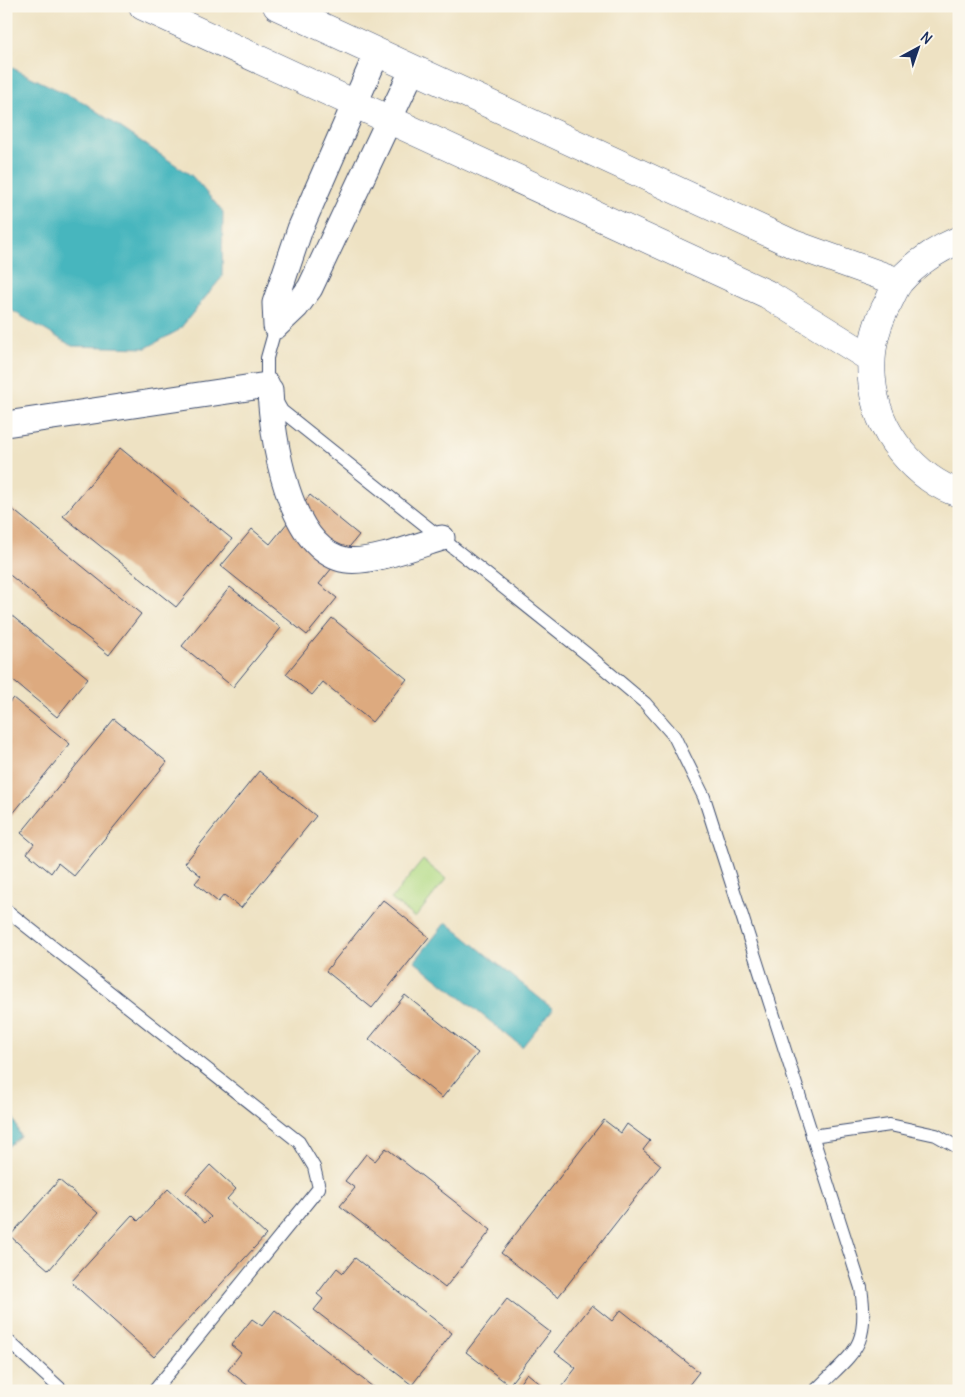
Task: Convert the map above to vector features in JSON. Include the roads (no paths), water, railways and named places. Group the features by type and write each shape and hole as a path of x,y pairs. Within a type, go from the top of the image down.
{"street":[{"path":"143,6 767,294 870,358"},
{"path":"277,6 793,244 899,282"},
{"path":"276,326 275,304 282,276 300,229 377,53"},
{"path":"276,326 296,307 310,288 413,69"},
{"path":"959,240 930,254 899,282 879,318 870,358 874,399 890,436 916,468 950,490 959,493"},
{"path":"6,424 268,388 272,427 283,480 302,523 311,537 330,555 347,560 387,555 442,538"}],"lane":[{"path":"276,326 267,358 268,388 282,410 588,655 645,704 674,736 704,797 861,1288 865,1318 862,1338 854,1352 816,1391"},
{"path":"6,910 299,1142 314,1167 319,1188 154,1391"},
{"path":"812,1136 890,1125 936,1135 959,1148"},
{"path":"6,1339 63,1391"}],"water":[{"path":"6,65 83,102 192,176 223,212 222,277 179,330 146,348 72,346 6,307"},
{"path":"446,922 553,1009 522,1047 415,961"},
{"path":"6,1098 20,1136 6,1148"}]}
